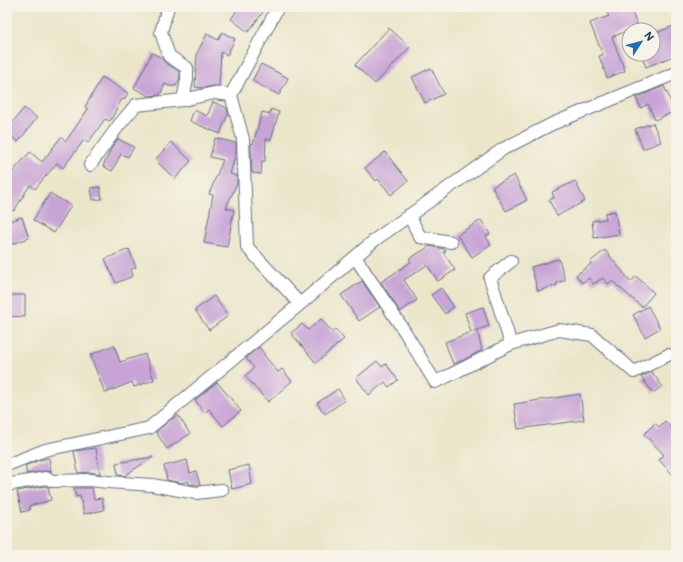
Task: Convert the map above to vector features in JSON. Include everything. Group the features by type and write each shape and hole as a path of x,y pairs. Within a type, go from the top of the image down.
{"street":[{"path":"168,7 161,32 169,56 187,68 187,79 183,100"},
{"path":"278,7 231,95 243,139 247,248 300,304"},
{"path":"7,465 45,450 149,428 300,304 376,239 503,149 552,124 676,73"},
{"path":"90,165 119,125 136,105 183,100 214,93 231,95"},
{"path":"409,215 420,237 451,242"},
{"path":"355,257 405,332 435,382 511,344 559,330 592,335 634,372 668,355"},
{"path":"511,261 490,278 511,344"},
{"path":"7,484 46,478 53,481 90,480 152,485 196,493 222,490"}],"building":[{"path":"239,7 267,7 248,32 231,19"},
{"path":"614,7 630,7 636,22 621,22 621,33 612,37 625,71 607,78 599,56 603,55 590,23 609,16 606,10"},
{"path":"676,25 676,55 661,61 661,31"},
{"path":"389,28 410,47 375,84 355,65"},
{"path":"222,32 235,39 227,55 221,52 219,86 204,88 195,87 197,53 207,34 218,40"},
{"path":"152,53 162,58 163,61 180,72 180,78 176,86 169,86 165,84 160,95 149,96 134,88"},
{"path":"644,62 658,62 646,67"},
{"path":"261,64 288,78 279,95 252,81"},
{"path":"431,68 444,94 425,103 412,77"},
{"path":"102,77 128,93 124,100 122,99 110,121 105,119 88,143 84,140 63,168 57,163 35,189 30,185 14,211 7,207 7,178 30,152 42,162 61,137 66,141 88,109 85,107"},
{"path":"664,86 675,111 655,120 648,104 641,108 636,98"},
{"path":"213,102 227,108 228,114 220,134 190,121 194,110 207,116"},
{"path":"24,108 37,118 18,142 7,133 7,119 12,123"},
{"path":"271,109 279,112 271,140 266,139 265,161 262,161 261,174 252,173 251,143 253,144 262,112 270,114"},
{"path":"653,123 661,142 643,149 635,129"},
{"path":"215,138 236,143 236,152 230,174 237,176 237,183 226,208 234,210 227,247 204,243 213,195 209,194 223,160 210,157"},
{"path":"118,139 134,147 128,157 121,154 112,171 103,166 112,147"},
{"path":"171,142 191,161 175,179 155,160"},
{"path":"385,152 408,181 391,195 378,179 376,181 365,168"},
{"path":"514,175 527,200 506,211 492,187"},
{"path":"575,181 585,201 557,216 549,200 554,198 552,192"},
{"path":"100,187 102,199 93,200 91,188"},
{"path":"50,193 71,206 54,233 33,220"},
{"path":"615,211 619,234 594,238 592,221 606,219 605,213"},
{"path":"22,217 29,238 7,246 7,222"},
{"path":"481,220 490,234 486,236 491,245 472,257 457,235"},
{"path":"430,246 444,249 446,251 443,252 455,270 438,281 427,265 404,280 417,300 400,312 381,282 411,262 409,259"},
{"path":"129,249 136,267 131,269 133,276 116,283 105,259"},
{"path":"605,250 631,282 636,276 654,293 642,307 612,281 608,284 603,278 593,284 589,278 582,283 576,275 591,264 590,262"},
{"path":"559,259 565,280 557,283 557,285 538,291 531,267"},
{"path":"362,281 380,307 359,321 341,295"},
{"path":"441,288 454,307 445,314 431,295"},
{"path":"7,295 25,295 25,317 7,316"},
{"path":"214,296 228,316 209,330 195,310"},
{"path":"648,306 660,328 645,337 633,315"},
{"path":"483,307 489,326 471,332 465,313"},
{"path":"321,319 332,332 335,329 344,339 316,363 291,333 302,324 308,330"},
{"path":"477,330 482,350 453,364 445,342"},
{"path":"114,345 120,362 145,354 154,380 134,387 132,382 105,393 90,355"},
{"path":"259,347 278,372 282,369 292,381 268,402 245,376 254,368 246,358"},
{"path":"377,361 382,367 386,364 398,380 389,387 385,382 369,395 356,378"},
{"path":"652,372 662,386 653,393 641,377"},
{"path":"217,382 241,411 223,426 209,409 205,413 195,400"},
{"path":"338,389 345,400 325,414 317,403"},
{"path":"580,394 584,420 518,429 514,404"},
{"path":"178,415 190,434 167,449 156,432"},
{"path":"665,421 676,433 676,478 659,460 664,455 644,434 655,423 659,427"},
{"path":"96,448 100,474 90,472 78,473 74,451"},
{"path":"153,457 124,476 118,475 116,463"},
{"path":"49,458 51,472 45,471 27,474 25,466 39,460"},
{"path":"187,460 190,473 196,471 200,485 189,484 188,481 182,483 167,480 164,466"},
{"path":"249,465 252,484 232,489 228,470"},
{"path":"45,486 48,487 51,500 29,506 30,510 22,512 17,491"},
{"path":"74,488 92,488 94,499 102,498 104,510 84,514 80,496 76,497"}]}
